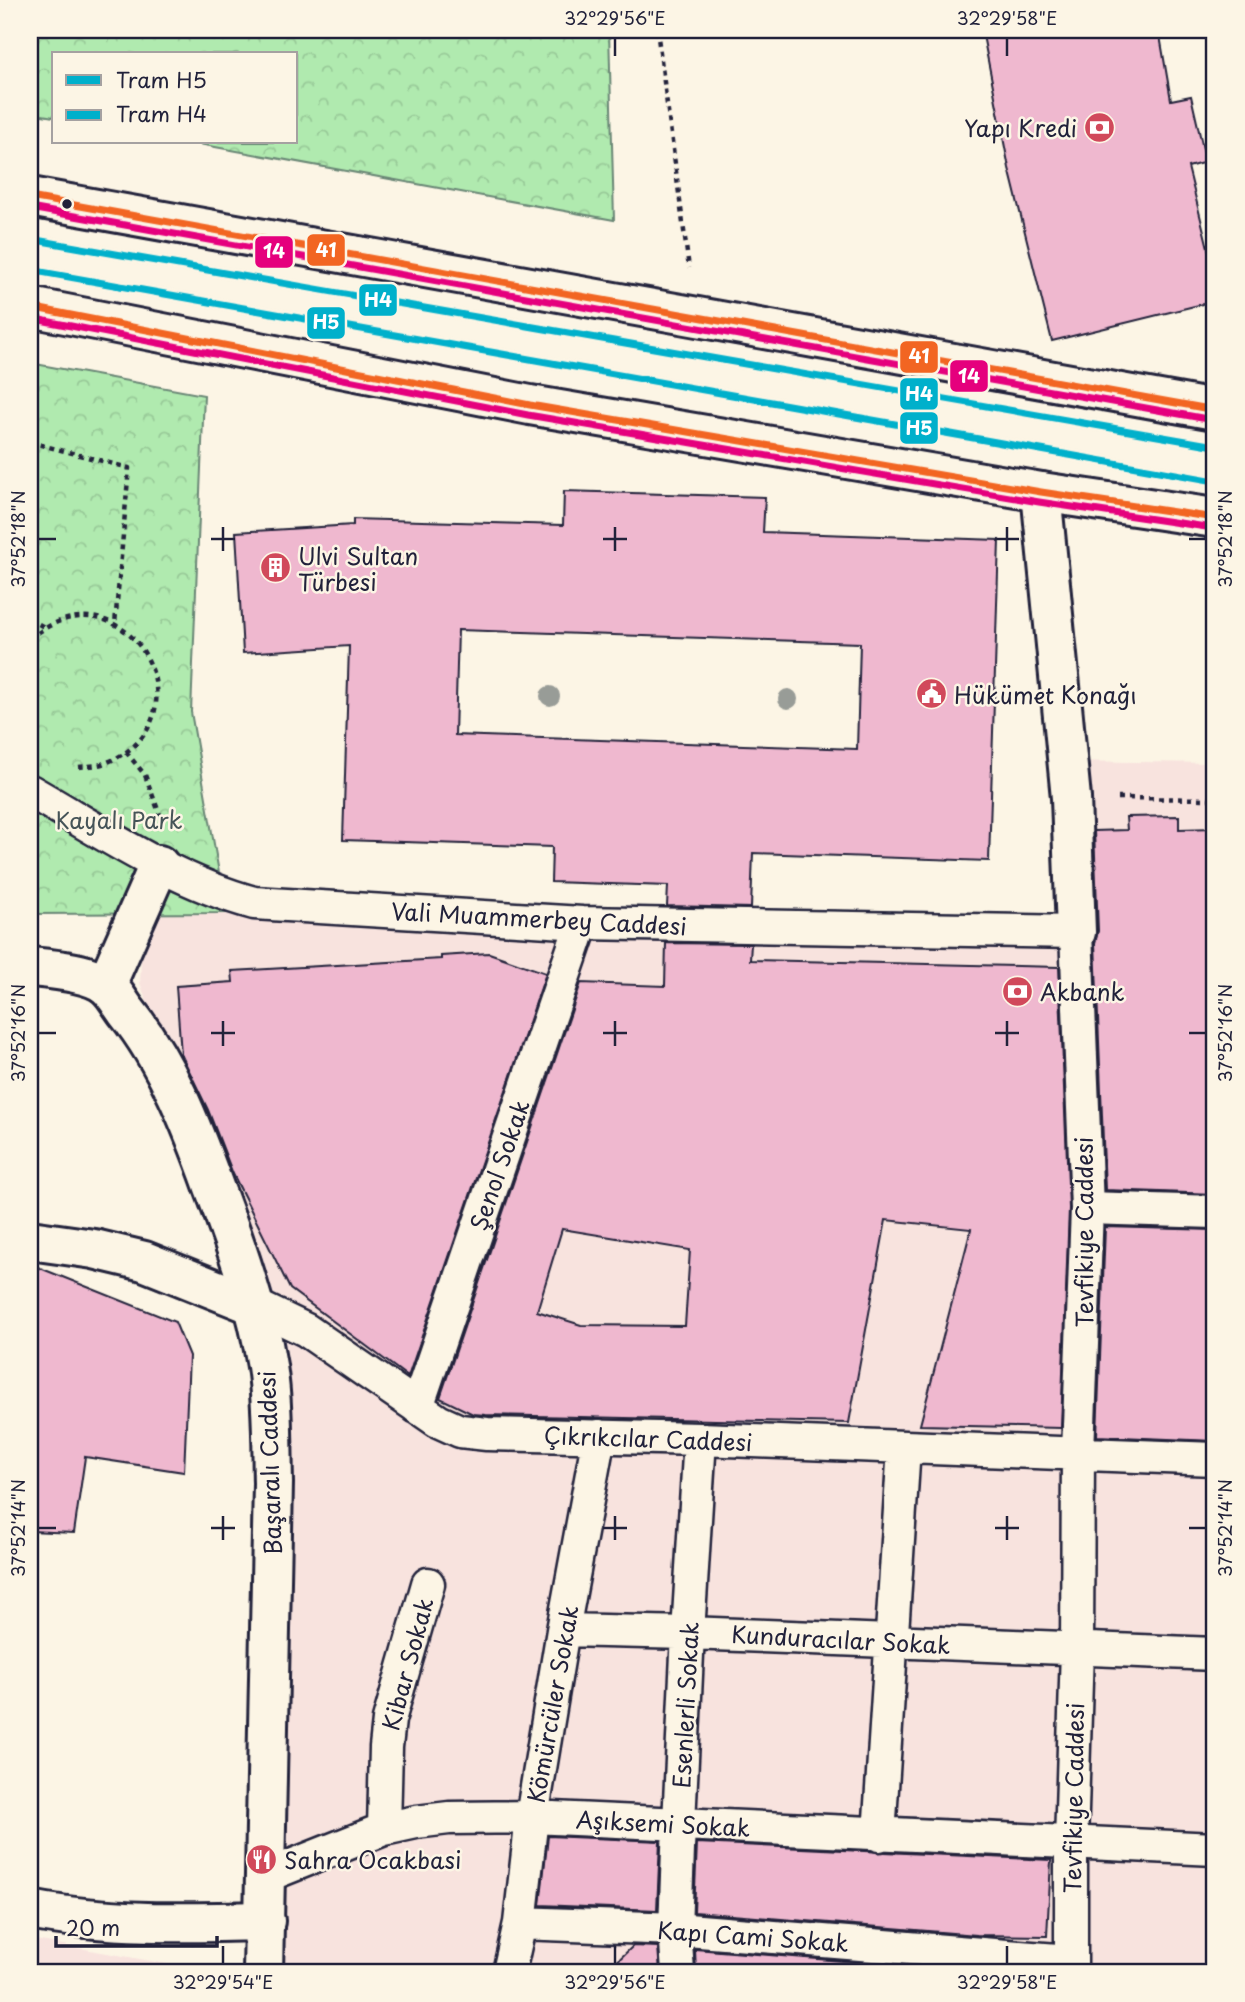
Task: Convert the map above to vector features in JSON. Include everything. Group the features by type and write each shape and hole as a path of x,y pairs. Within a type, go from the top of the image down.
{"main road":[{"path":"30,197 1215,410"},
{"path":"30,307 530,405 1215,519"},
{"name":"Tevfikiye Caddesi","path":"1041,492 1071,798 1076,932"},
{"path":"30,967 66,970 106,985 159,865"},
{"name":"Başaralı Caddesi","path":"106,985 142,1031 197,1139 230,1228 254,1305 267,1366 272,1415 273,1483 263,1972"},
{"path":"30,1240 93,1249 144,1261 254,1305"},
{"path":"30,1910 123,1921 265,1921"}],"street":[{"name":"Vali Muammerbey Caddesi","path":"30,791 159,865 223,895 254,903 582,923 1076,932"},
{"name":"Şenol Sokak","path":"417,1407 582,923"},
{"name":"Tevfikiye Caddesi","path":"1071,1967 1078,1453 1087,1208 1076,932"},
{"path":"1087,1208 1215,1212"},
{"name":"Çıkrıkcılar Caddesi","path":"254,1305 306,1330 438,1421 460,1431 1215,1459"},
{"name":"Kömürcüler Sokak","path":"509,1972 520,1923 532,1817 599,1436"},
{"name":"Esenlerli Sokak","path":"678,1972 675,1929 679,1823 700,1438"},
{"path":"879,1835 904,1447"},
{"name":"Kibar Sokak","path":"384,1829 389,1720 428,1584"},
{"name":"Kunduracılar Sokak","path":"564,1630 1215,1654"},
{"name":"Aşıksemi Sokak","path":"266,1877 384,1829 449,1818 532,1817 1215,1849"},
{"name":"Kapı Cami Sokak","path":"520,1923 675,1929 1071,1967"}],"path":[{"path":"657,30 695,318"},
{"path":"30,442 129,468 115,624"},
{"path":"30,639 44,627 67,618 91,617 115,624 136,639 151,661 157,685 155,710 144,734 126,752 103,764 78,766"},
{"path":"30,619 44,627"},
{"path":"126,752 145,775 157,804 164,835 159,865"},
{"path":"1071,798 1215,799"}],"shaded area":[{"path":"1058,761 1215,763 1215,1972 271,1972 285,1860 266,1320 140,983 143,913 226,913 1067,947"},
{"path":"30,1939 211,1972 30,1972"}],"green space":[{"path":"30,30 609,30 614,220 199,144 298,144 298,52 52,52 52,117 30,113"},
{"name":"Kayalı Park","path":"30,363 204,395 191,712 226,913 30,914"}],"building":[{"path":"982,30 1159,30 1171,100 1191,96 1206,162 1188,167 1215,276 1215,301 1052,341 1009,168"},
{"path":"564,491 765,497 763,532 999,540 989,861 753,853 751,908 667,906 668,886 551,882 552,847 343,840 349,646 243,653 236,532 353,525 353,519 563,525","holes":["458,630 860,643 857,749 455,735"]},
{"path":"1179,816 1179,829 1215,828 1215,1194 1105,1190 1095,943 1098,931 1094,831 1127,830 1126,817"},
{"path":"666,943 751,944 750,960 1059,967 1069,1208 1061,1428 920,1425 971,1229 886,1220 849,1423 486,1415 473,1414 440,1398 581,983 665,986","holes":["562,1229 690,1250 685,1326 581,1325 537,1311"]},
{"path":"489,953 546,973 408,1377 290,1289 233,1174 208,1110 181,1054 176,986 233,982 232,971 441,959 441,956"},
{"path":"1105,1227 1215,1230 1215,1441 1097,1436"},
{"path":"30,1264 175,1322 189,1356 184,1472 85,1457 74,1533 30,1531"},
{"path":"548,1836 660,1841 657,1910 540,1905"},
{"path":"697,1843 1051,1860 1047,1936 977,1935 694,1912"},
{"path":"633,1946 658,1947 660,1972 606,1972"},
{"path":"695,1949 975,1972 696,1972"}],"tram line":[{"name":"H4","path":"30,239 1215,446"},
{"name":"H5","path":"30,270 1215,481"}],"transit line":[{"name":"41","path":"30,197 1215,410"},
{"name":"14","path":"30,208 1213,420"},
{"name":"41","path":"30,307 530,405 1041,492 1215,518"},
{"name":"14","path":"30,318 528,415 1039,502 1213,528"}],"place":[{"name":"Yapı Kredi","path":"1100,127"},
{"name":"Ulvi Sultan Türbesi","path":"275,568"},
{"name":"Hükümet Konağı","path":"931,694"},
{"name":"Akbank","path":"1017,991"},
{"name":"Sahra Ocakbasi","path":"261,1859"}]}
